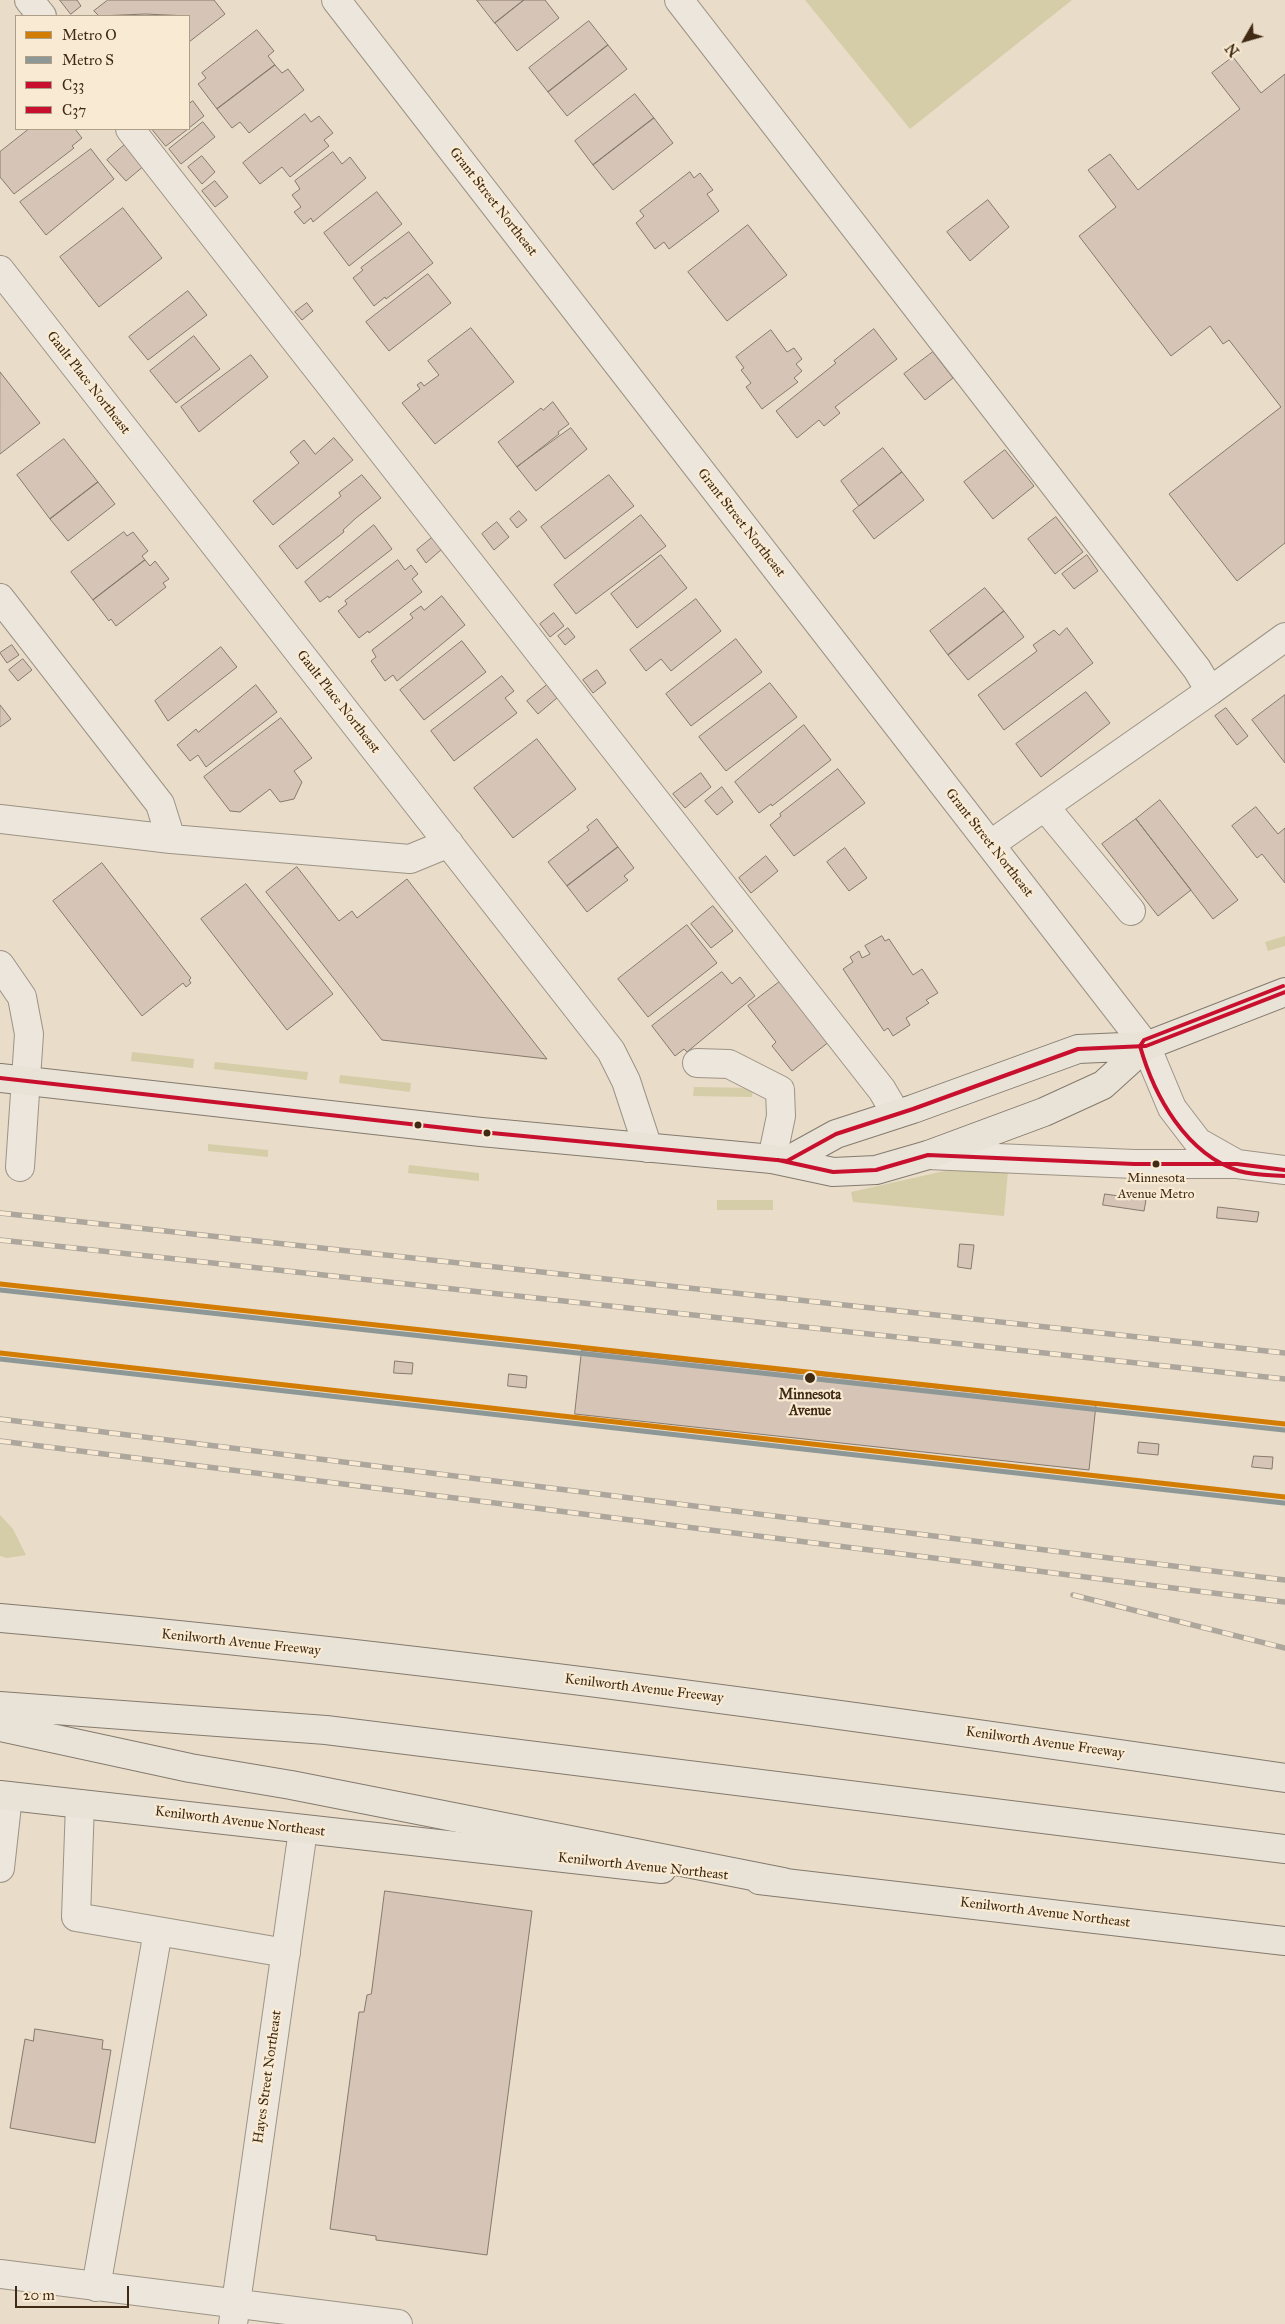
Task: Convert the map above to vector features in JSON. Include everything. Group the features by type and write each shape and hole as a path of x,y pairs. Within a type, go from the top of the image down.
{"main road":[{"path":"779,1160 836,1134 1078,1049 1146,1046 1285,992"},
{"path":"0,1078 481,1132 779,1160 833,1172 876,1170 928,1156 1044,1112 1102,1085 1146,1046"},
{"path":"0,1605 110,1628"},
{"name":"Kenilworth Avenue Freeway","path":"0,1618 110,1628 542,1676 937,1727 1285,1778"},
{"path":"0,1706 336,1731 1285,1849"},
{"path":"0,1727 190,1768 291,1785 783,1882"},
{"name":"Kenilworth Avenue Northeast","path":"4,1795 303,1830 783,1882 1285,1941"}],"street":[{"path":"29,0 41,15"},
{"name":"Grant Street Northeast","path":"336,0 1146,1046 1172,1108 1198,1142 1237,1164"},
{"path":"679,0 1197,669 1210,691"},
{"path":"131,130 882,1090 896,1114"},
{"name":"Gault Place Northeast","path":"0,270 611,1050 626,1081 648,1148"},
{"path":"0,598 160,804 171,839"},
{"path":"990,844 1285,637"},
{"path":"1045,807 1131,911"},
{"path":"0,819 171,839 410,859 449,843"},
{"path":"0,965 22,997 30,1034 20,1167"},
{"path":"697,1063 729,1064 780,1090 779,1160"},
{"path":"928,1156 1134,1164 1237,1164 1285,1170"},
{"path":"0,1868 4,1795"},
{"path":"80,1804 76,1917 286,1953"},
{"name":"Hayes Street Northeast","path":"235,2314 303,1830"},
{"path":"96,2287 158,1931"},
{"path":"0,2274 96,2287 235,2314 398,2324"}],"shaded area":[{"path":"805,0 1072,0 910,129"},
{"path":"1285,936 1285,946 1268,951 1265,942"},
{"path":"132,1052 194,1059 193,1068 131,1061"},
{"path":"215,1062 308,1072 307,1080 214,1069"},
{"path":"340,1075 411,1083 410,1092 339,1083"},
{"path":"694,1087 753,1088 752,1097 693,1096"},
{"path":"208,1144 268,1150 268,1157 208,1151"},
{"path":"409,1165 479,1173 479,1181 408,1173"},
{"path":"949,1170 1008,1171 1004,1216 853,1202 851,1192"},
{"path":"717,1200 773,1200 773,1210 717,1210"},
{"path":"0,1515 13,1529 26,1555 7,1558 0,1556"}],"building":[{"path":"60,0 77,0 81,6 71,14"},
{"path":"108,0 214,0 225,14 190,41 190,15 98,15 94,11"},
{"path":"477,0 524,0 495,23"},
{"path":"524,0 545,0 559,18 517,51 495,23"},
{"path":"589,21 608,45 548,92 529,68"},
{"path":"257,30 274,51 268,56 275,65 217,109 198,84 206,78 202,73"},
{"path":"608,45 627,69 567,116 548,92"},
{"path":"1233,57 1261,93 1285,74 1285,543 1237,581 1169,494 1281,407 1229,340 1223,344 1210,326 1171,356 1079,236 1116,207 1088,170 1110,154 1138,190 1240,109 1212,73"},
{"path":"275,65 282,73 288,69 304,90 249,133 240,122 232,128 217,109"},
{"path":"635,94 654,118 593,165 575,141"},
{"path":"193,101 204,116 190,127 190,103"},
{"path":"305,114 311,122 319,116 333,133 324,140 329,146 290,177 282,167 260,184 243,163"},
{"path":"654,118 673,143 613,190 593,165"},
{"path":"203,122 215,137 181,164 169,149"},
{"path":"28,130 76,130 82,138 72,146 74,148 14,194 0,177 0,152"},
{"path":"153,130 187,130 166,146"},
{"path":"128,142 145,165 126,181 107,160"},
{"path":"91,149 114,179 46,235 20,202"},
{"path":"333,152 342,164 350,157 366,178 313,222 311,218 304,224 294,212 301,207 292,195 300,189 295,181"},
{"path":"202,156 215,172 202,184 188,167"},
{"path":"690,172 694,178 700,173 713,190 707,194 719,211 669,249 664,242 655,249 636,223 644,216 640,211"},
{"path":"215,181 228,197 215,207 202,191"},
{"path":"377,192 402,224 349,266 324,233"},
{"path":"988,200 1009,227 970,261 947,232"},
{"path":"123,208 162,258 99,307 60,257"},
{"path":"748,225 787,275 727,321 688,272"},
{"path":"409,232 433,263 374,306 353,278 363,270 361,268"},
{"path":"428,274 451,303 389,351 366,322"},
{"path":"188,291 207,315 148,360 129,337"},
{"path":"307,303 313,311 302,320 295,312"},
{"path":"471,328 514,382 435,444 402,403 420,389 417,385 421,382 424,386 439,375 428,361"},
{"path":"874,329 897,359 835,407 840,413 824,426 819,420 797,438 776,411 836,363 834,361"},
{"path":"771,330 787,352 794,348 802,359 796,364 802,371 794,378 798,382 762,409 746,387 751,383 741,370 744,368 736,357"},
{"path":"194,336 220,369 176,403 150,371"},
{"path":"933,352 953,378 925,400 904,374"},
{"path":"251,355 268,377 199,432 181,407"},
{"path":"0,372 40,423 0,454"},
{"path":"553,402 569,424 517,467 498,442 541,408 543,410"},
{"path":"571,428 587,449 536,491 517,467"},
{"path":"334,438 353,460 273,525 253,501 299,463 290,452 304,440 315,454"},
{"path":"64,439 98,482 50,519 17,475"},
{"path":"883,448 902,472 859,506 841,481"},
{"path":"1005,450 1034,486 993,519 964,482"},
{"path":"902,472 924,500 874,539 853,511"},
{"path":"362,475 381,498 356,518 343,530 344,532 297,569 279,546 341,496 339,493"},
{"path":"609,475 634,506 565,559 541,527"},
{"path":"98,482 115,504 68,541 50,519"},
{"path":"519,511 527,520 517,528 510,519"},
{"path":"641,515 666,546 576,614 554,585"},
{"path":"1056,517 1083,552 1055,574 1028,539"},
{"path":"497,522 509,537 494,550 482,534"},
{"path":"374,525 392,549 329,598 328,596 320,602 305,582"},
{"path":"124,532 127,536 133,532 148,551 142,556 145,560 93,600 71,572"},
{"path":"433,537 442,549 426,563 417,550"},
{"path":"661,555 687,588 637,628 611,594"},
{"path":"1087,555 1098,571 1074,589 1062,574"},
{"path":"145,560 150,566 155,561 169,579 163,583 166,587 116,626 111,619 109,621 93,600"},
{"path":"398,560 405,570 411,565 418,574 412,579 422,592 369,633 368,631 359,638 338,611 347,604 345,601"},
{"path":"985,588 1004,611 948,655 930,631"},
{"path":"442,596 465,625 397,681 393,675 385,681 371,661 376,657 372,650 413,618 410,614 421,606 424,610"},
{"path":"696,599 721,631 671,671 661,659 646,671 630,650"},
{"path":"1004,611 1024,637 968,680 948,655"},
{"path":"554,613 564,626 550,637 540,624"},
{"path":"568,628 575,637 565,645 558,636"},
{"path":"1067,628 1093,663 1004,730 978,695 1037,651 1033,645 1054,630 1059,635"},
{"path":"736,639 762,672 691,726 666,694"},
{"path":"462,641 486,672 424,720 400,690"},
{"path":"12,645 19,655 7,663 0,653"},
{"path":"221,647 237,667 168,721 155,701"},
{"path":"23,659 32,670 18,681 9,670"},
{"path":"597,670 606,683 593,693 583,680"},
{"path":"502,676 514,691 505,698 517,713 454,761 431,731"},
{"path":"770,683 797,717 726,771 699,737"},
{"path":"256,685 277,712 206,767 198,755 190,761 177,745 196,729 198,732"},
{"path":"547,685 557,698 538,714 527,701"},
{"path":"1086,692 1110,723 1041,777 1016,744"},
{"path":"1285,695 1285,763 1252,720"},
{"path":"0,705 11,719 0,727"},
{"path":"1226,708 1248,736 1237,745 1215,716"},
{"path":"281,718 312,758 294,771 302,782 294,799 280,802 270,789 240,812 230,811 204,777"},
{"path":"804,725 831,760 772,806 771,804 759,813 735,782"},
{"path":"537,739 576,789 513,838 474,788"},
{"path":"838,769 865,803 794,856 770,825 781,816 780,814"},
{"path":"701,773 711,787 685,808 673,794"},
{"path":"722,787 733,802 717,815 705,801"},
{"path":"1160,800 1238,900 1213,919 1136,819"},
{"path":"1256,807 1278,834 1285,828 1285,883 1262,854 1257,858 1232,826"},
{"path":"597,819 618,847 567,886 548,862 589,830 587,827"},
{"path":"1136,819 1191,890 1158,916 1102,844"},
{"path":"618,847 634,868 624,876 628,880 587,912 567,886"},
{"path":"845,848 867,878 849,891 827,862"},
{"path":"766,856 778,871 751,893 739,878"},
{"path":"102,863 191,978 189,980 191,983 186,987 183,983 142,1016 53,901"},
{"path":"297,867 339,921 352,911 357,918 407,879 547,1059 382,1040 266,892"},
{"path":"246,884 333,994 287,1030 201,919"},
{"path":"713,906 733,931 711,948 691,924"},
{"path":"687,925 717,963 648,1017 618,979"},
{"path":"882,936 885,941 889,939 913,975 922,969 938,993 926,1000 929,1003 906,1018 910,1025 893,1036 888,1028 884,1031 843,969 853,962 850,957 859,951 862,958 870,954 865,946"},
{"path":"722,972 732,984 740,977 755,996 687,1052 684,1049 675,1056 652,1026"},
{"path":"782,980 830,1041 792,1071 772,1046 776,1042 748,1006"},
{"path":"1105,1194 1146,1200 1144,1211 1103,1205"},
{"path":"1218,1207 1259,1212 1257,1222 1217,1218"},
{"path":"960,1244 974,1245 971,1269 958,1267"},
{"path":"582,1350 1096,1405 1089,1470 575,1414"},
{"path":"395,1361 413,1363 412,1374 394,1373"},
{"path":"509,1374 527,1376 526,1388 508,1386"},
{"path":"1139,1442 1159,1444 1158,1455 1138,1453"},
{"path":"1254,1456 1273,1457 1272,1469 1252,1467"},
{"path":"385,1891 532,1911 487,2255 376,2240 376,2236 330,2229 359,2012 364,2012 367,1995 371,1994"},
{"path":"35,2029 103,2040 102,2049 111,2050 95,2143 10,2128 25,2039 33,2041"}],"railway":[{"path":"0,1213 1285,1353"},
{"path":"0,1240 1285,1379"},
{"path":"0,1419 1285,1580"},
{"path":"0,1441 1285,1602"},
{"path":"1073,1595 1285,1648"}],"metro line":[{"name":"O","path":"0,1284 1285,1424"},
{"name":"S","path":"0,1290 1284,1430"},
{"name":"O","path":"0,1353 1285,1497"},
{"name":"S","path":"0,1359 1284,1503"}],"transit line":[{"name":"C37","path":"1283,986 1144,1040 1140,1046 1146,1065 1164,1103 1175,1121 1203,1151 1220,1163 1239,1171 1284,1176"},
{"name":"C33","path":"0,1078 481,1132 787,1161 836,1134 913,1109 1078,1049 1146,1046 1285,992"},
{"name":"C33","path":"778,1160 833,1172 876,1170 928,1155 1134,1164 1237,1164 1285,1170"}],"place":[{"name":"Minnesota Avenue Metro","path":"1156,1164"},
{"name":"Minnesota Avenue","path":"810,1378"}]}
